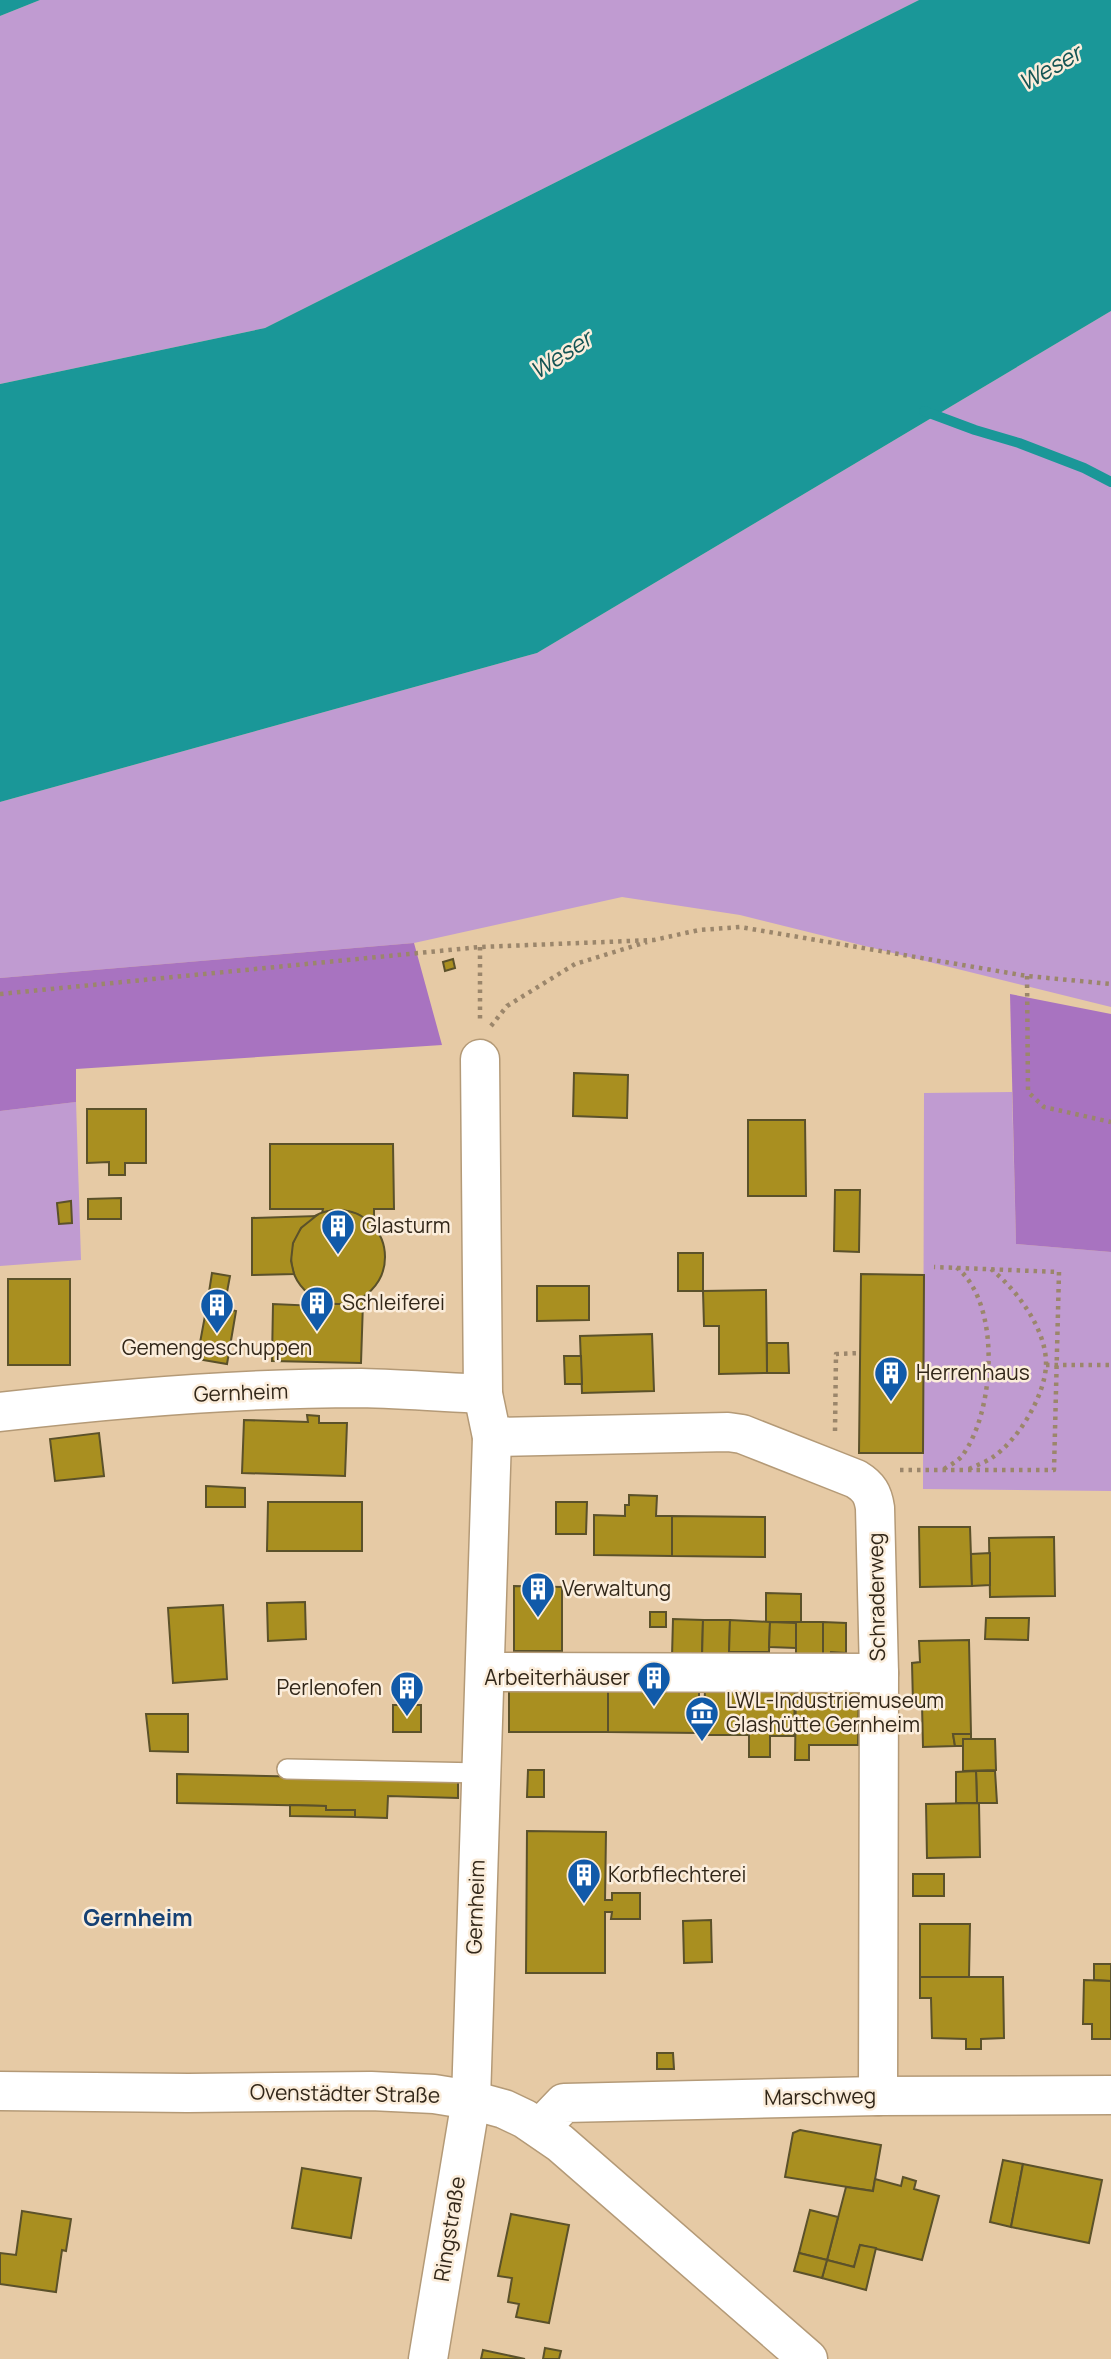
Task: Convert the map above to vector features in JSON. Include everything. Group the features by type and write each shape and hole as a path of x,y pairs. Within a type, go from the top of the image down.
{"street":[{"name":"Gernheim","path":"471,2100 492,1437 483,1394 480,1059"},
{"name":"Gernheim","path":"0,1412 110,1399 252,1392 361,1388 483,1394"},
{"path":"492,1437 728,1432 742,1434 850,1477"},
{"name":"Schraderweg","path":"850,1477 873,1496 875,1508 879,1673 878,2096"},
{"path":"485,1672 879,1673"},
{"name":"Ovenstädter Straße","path":"0,2091 371,2091 434,2094 504,2109 540,2128 560,2143 808,2359"},
{"name":"Marschweg","path":"540,2128 564,2103 878,2096 1111,2095"},
{"name":"Ringstraße","path":"428,2359 471,2100"}],"lane":[{"path":"287,1769 481,1773"}],"path":[{"path":"480,1059 487,1030 507,1006 575,964 654,940 699,930 740,927 1027,976 1111,984"},
{"path":"0,994 480,947 654,940"},
{"path":"480,947 480,1059"},
{"path":"1027,976 1028,1092 1044,1107 1111,1122"},
{"path":"860,1353 836,1354 850,1477 880,1469 1054,1470 1059,1272 934,1267"},
{"path":"944,1470 960,1458 974,1436 982,1415 989,1367 982,1310 975,1289 966,1275 956,1267"},
{"path":"965,1470 992,1459 1010,1443 1030,1412 1046,1365 1043,1344 1034,1324 1006,1281 991,1269"},
{"path":"1046,1365 1111,1365"}],"shaded area":[{"path":"40,0 919,0 265,328 0,384 0,16"},
{"path":"1111,311 1111,1007 740,915 622,897 414,943 0,978 0,802 537,653"},
{"path":"414,943 442,1045 76,1069 76,1102 0,1111 0,978"},
{"path":"1010,994 1111,1014 1111,1252 1016,1244"},
{"path":"1012,1092 1016,1244 1111,1252 1111,1491 923,1489 924,1093"},
{"path":"76,1102 81,1260 0,1266 0,1111"}],"water":[{"path":"0,0 40,0 0,16"},
{"name":"Weser","path":"919,0 1111,0 1111,311 537,653 0,802 0,384 265,328"}],"building":[{"path":"453,959 455,968 445,971 443,962"},
{"path":"574,1073 628,1075 627,1118 573,1116"},
{"path":"87,1109 146,1109 146,1163 125,1163 125,1175 109,1175 109,1162 87,1163"},
{"path":"748,1120 805,1120 806,1196 748,1196"},
{"path":"270,1144 393,1144 394,1209 374,1209 374,1226 359,1215 347,1211 333,1210 322,1213 323,1209 270,1209"},
{"path":"835,1190 860,1190 859,1252 834,1251"},
{"path":"121,1198 121,1219 88,1219 88,1199"},
{"path":"71,1201 72,1223 59,1224 57,1203"},
{"name":"Glasturm","path":"338,1210 356,1213 371,1224 382,1239 385,1257 382,1275 371,1290 356,1301 338,1304 320,1301 305,1290 294,1275 291,1257 294,1239 305,1224 320,1213"},
{"path":"316,1216 301,1228 293,1243 291,1261 294,1274 252,1275 252,1218"},
{"path":"678,1253 703,1253 703,1291 678,1291"},
{"path":"212,1273 230,1276 224,1308 207,1305"},
{"name":"Herrenhaus","path":"861,1274 924,1275 923,1453 859,1453"},
{"path":"8,1279 70,1279 70,1365 8,1365"},
{"path":"537,1286 589,1286 589,1320 537,1321"},
{"path":"766,1290 767,1373 719,1374 719,1326 704,1326 703,1291"},
{"name":"Schleiferei","path":"318,1300 334,1304 359,1300 363,1302 361,1363 272,1361 273,1304 317,1306"},
{"name":"Gemengeschuppen","path":"207,1305 236,1311 227,1364 197,1359"},
{"path":"652,1334 654,1391 582,1393 580,1336"},
{"path":"767,1343 788,1343 789,1373 767,1373"},
{"path":"564,1356 581,1356 582,1384 565,1384"},
{"path":"307,1415 319,1416 319,1423 347,1423 345,1476 242,1473 244,1420 308,1422"},
{"path":"99,1433 104,1476 55,1481 50,1439"},
{"path":"206,1486 245,1488 245,1507 206,1507"},
{"path":"629,1495 657,1496 656,1516 672,1516 672,1556 594,1555 594,1515 625,1516"},
{"path":"268,1502 362,1502 362,1551 267,1551"},
{"path":"556,1502 587,1502 586,1534 556,1534"},
{"path":"672,1516 765,1517 765,1557 672,1556"},
{"path":"919,1527 970,1527 972,1586 920,1587"},
{"path":"1054,1537 1055,1596 990,1597 989,1538"},
{"path":"990,1553 990,1585 972,1586 971,1554"},
{"name":"Verwaltung","path":"514,1586 562,1587 562,1651 514,1651"},
{"path":"766,1593 801,1594 801,1622 766,1622"},
{"path":"305,1602 306,1639 268,1641 267,1603"},
{"path":"223,1605 227,1679 173,1683 168,1608"},
{"path":"650,1612 666,1612 666,1627 650,1627"},
{"path":"986,1618 1029,1618 1028,1640 985,1639"},
{"path":"673,1619 703,1620 702,1657 672,1657"},
{"path":"703,1620 730,1620 729,1658 702,1657"},
{"path":"730,1620 770,1622 769,1652 729,1652"},
{"path":"770,1622 796,1623 796,1648 769,1647"},
{"path":"796,1622 823,1622 823,1660 796,1659"},
{"path":"823,1622 846,1623 846,1653 831,1652 830,1660 823,1660"},
{"path":"969,1640 971,1734 953,1734 955,1746 923,1747 922,1704 913,1704 912,1663 920,1662 919,1641"},
{"path":"509,1684 608,1684 608,1732 509,1732"},
{"name":"Arbeiterhäuser","path":"608,1684 699,1685 699,1733 608,1732"},
{"path":"705,1685 795,1686 794,1736 770,1736 770,1757 749,1757 749,1735 704,1735"},
{"path":"796,1686 859,1687 858,1745 809,1745 809,1760 795,1760"},
{"name":"Perlenofen","path":"393,1705 421,1705 421,1732 393,1732"},
{"path":"146,1714 188,1714 188,1752 150,1751"},
{"path":"953,1734 971,1734 971,1739 963,1739 963,1746 955,1746"},
{"path":"963,1739 995,1739 996,1770 963,1771"},
{"path":"528,1770 544,1770 544,1797 527,1797"},
{"path":"976,1771 995,1771 997,1803 977,1803"},
{"path":"976,1771 977,1803 956,1803 956,1772"},
{"path":"177,1774 458,1780 458,1798 388,1796 387,1818 355,1817 355,1810 326,1810 326,1806 177,1803"},
{"path":"979,1803 980,1857 927,1858 926,1804"},
{"path":"290,1805 326,1806 326,1810 355,1810 355,1817 290,1816"},
{"name":"Korbflechterei","path":"527,1831 606,1832 605,1900 612,1900 612,1893 640,1893 640,1919 611,1919 612,1912 605,1912 605,1973 526,1973"},
{"path":"913,1874 944,1874 944,1896 913,1896"},
{"path":"711,1920 712,1962 684,1963 683,1921"},
{"path":"920,1924 970,1924 969,1977 920,1977"},
{"path":"1094,1964 1111,1964 1111,1981 1094,1980"},
{"path":"920,1977 1003,1977 1004,2038 981,2039 981,2049 966,2049 966,2039 932,2038 931,1998 920,1998"},
{"path":"1084,1980 1111,1981 1111,2039 1092,2039 1092,2024 1083,2024"},
{"path":"657,2053 673,2053 674,2069 657,2069"},
{"path":"800,2130 881,2145 873,2191 785,2177 793,2133"},
{"path":"1003,2160 1023,2164 1011,2227 990,2222"},
{"path":"1023,2164 1102,2180 1089,2243 1011,2227"},
{"path":"302,2168 361,2178 351,2238 292,2228"},
{"path":"903,2177 916,2181 914,2189 939,2196 922,2260 860,2245 854,2267 827,2260 846,2187 873,2191 875,2179 901,2186"},
{"path":"810,2210 838,2217 827,2260 799,2253"},
{"path":"22,2211 71,2219 66,2251 62,2250 56,2292 0,2284 0,2253 16,2255"},
{"path":"511,2214 569,2225 549,2323 516,2317 519,2304 508,2302 512,2278 498,2276"},
{"path":"860,2245 876,2248 866,2290 822,2278 827,2260 854,2267"},
{"path":"799,2253 827,2260 822,2278 794,2271"},
{"path":"545,2348 561,2351 559,2359 543,2359"},
{"path":"483,2350 525,2359 481,2359"}],"waterway":[{"path":"924,411 1019,443 1084,468 1111,482"}],"place":[{"name":"Glasturm","path":"338,1256"},
{"name":"Schleiferei","path":"317,1333"},
{"name":"Gemengeschuppen","path":"217,1335"},
{"name":"Herrenhaus","path":"891,1403"},
{"name":"Verwaltung","path":"538,1619"},
{"name":"Arbeiterhäuser","path":"654,1708"},
{"name":"Perlenofen","path":"407,1718"},
{"name":"LWL-Industriemuseum Glashütte Gernheim","path":"702,1743"},
{"name":"Korbflechterei","path":"584,1905"}],"district":[{"name":"Gernheim","path":"138,1918"}]}
